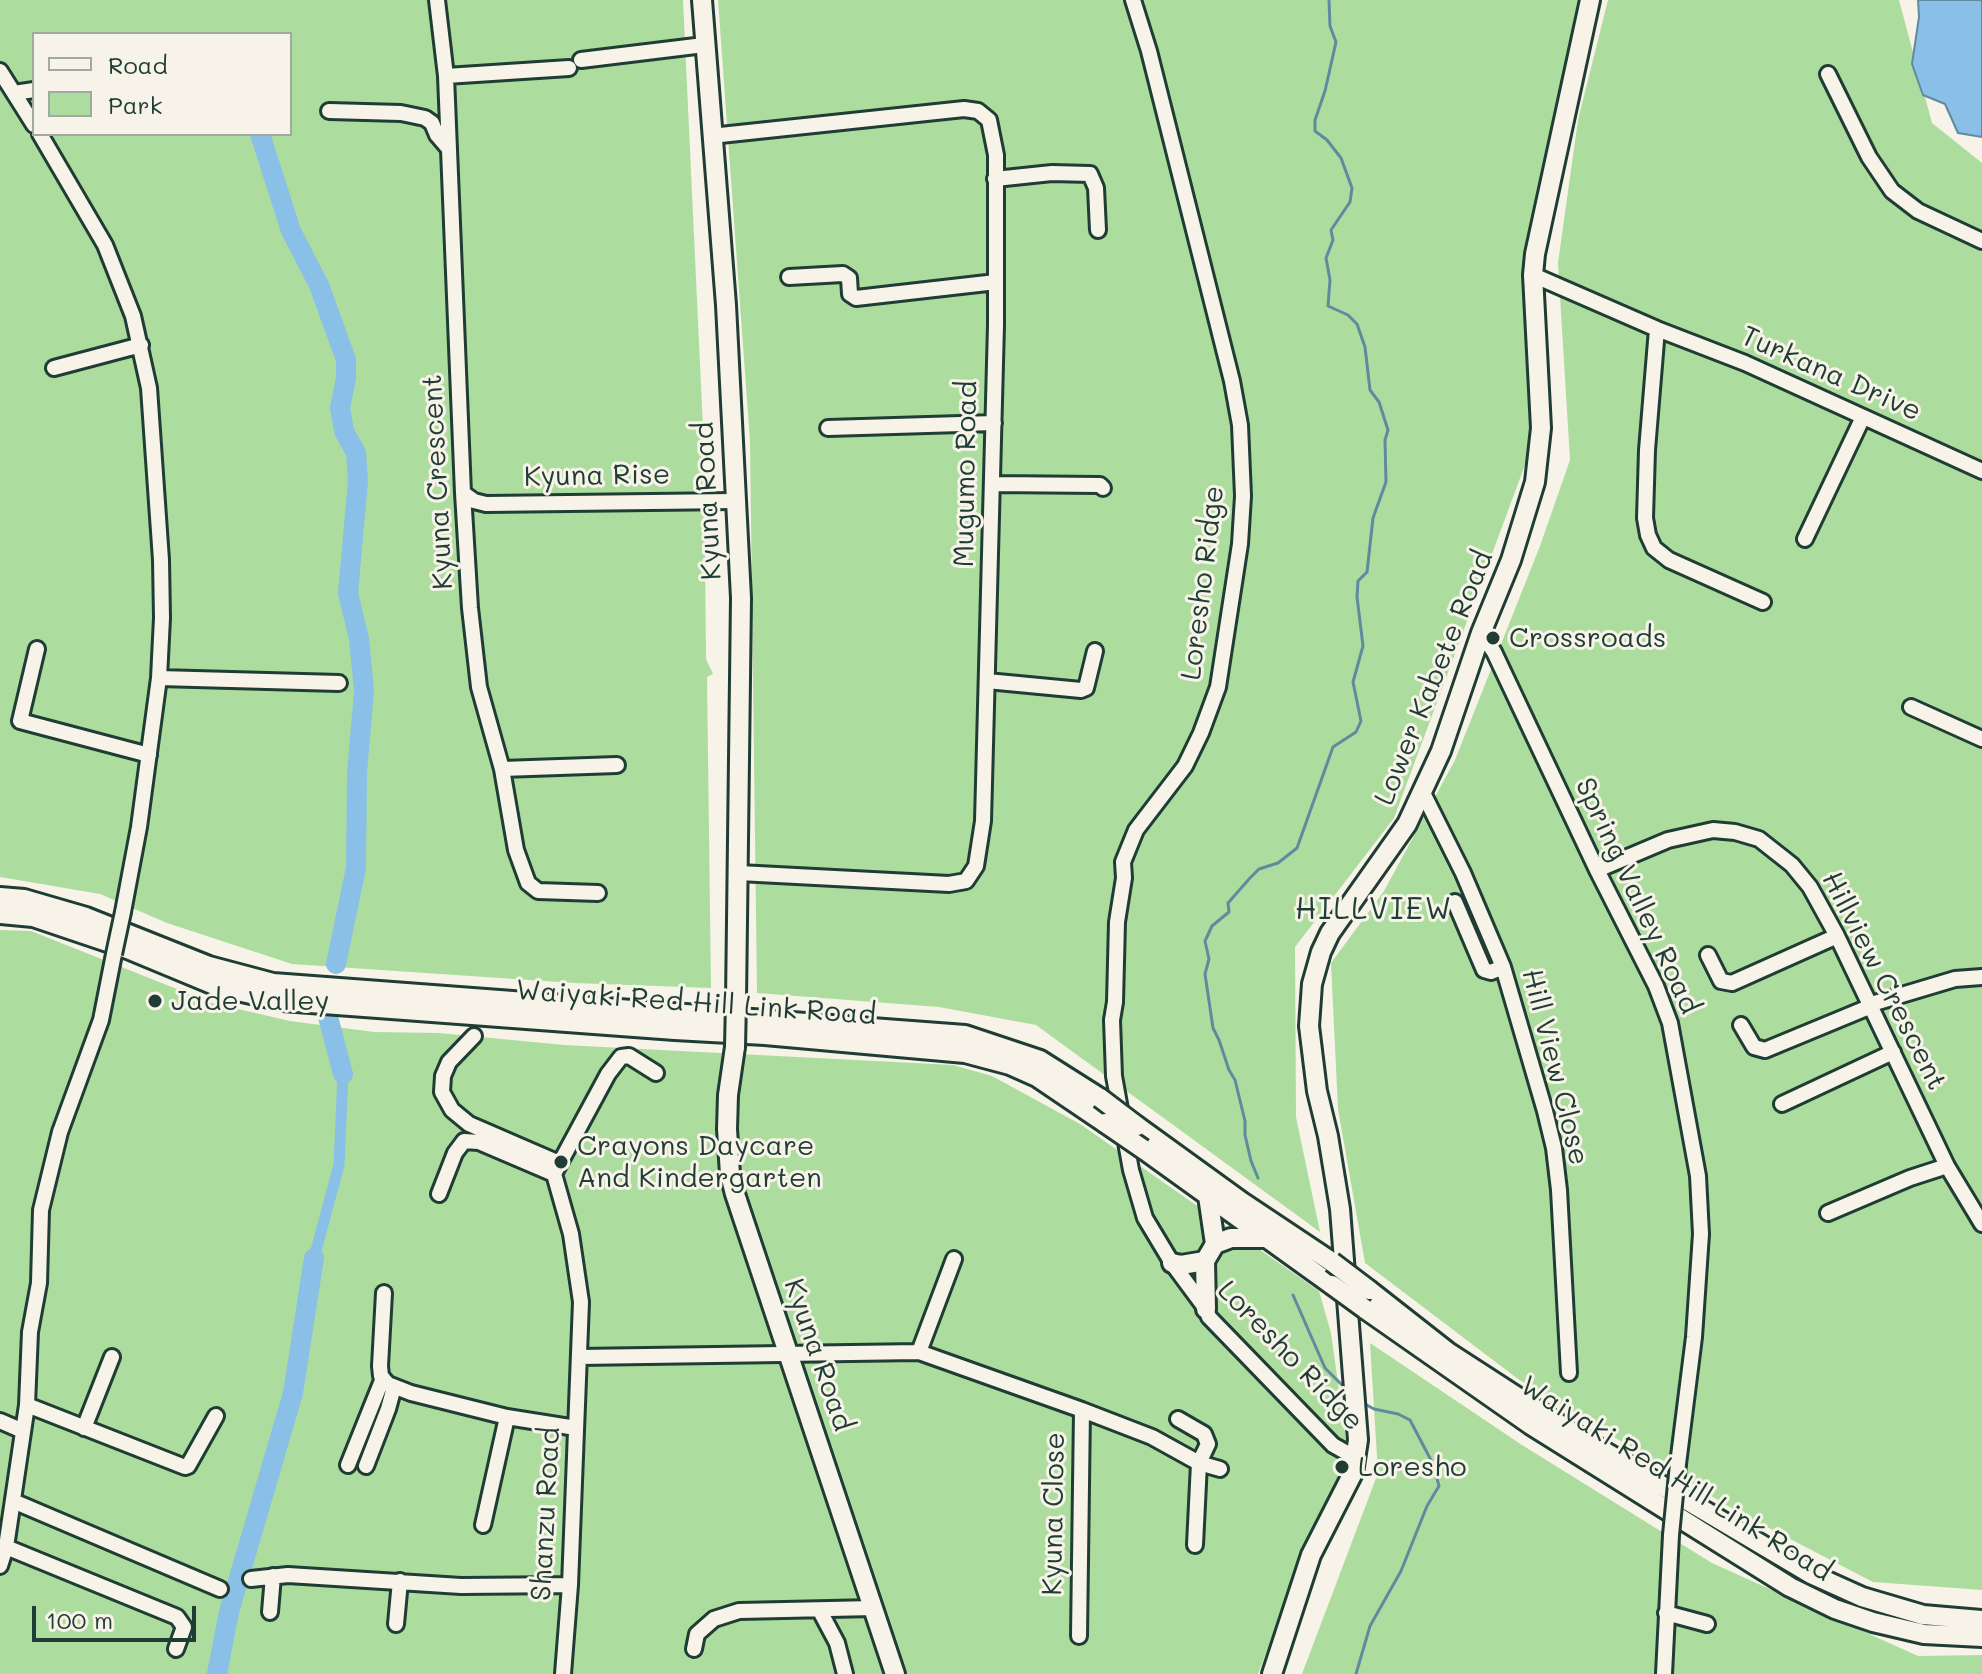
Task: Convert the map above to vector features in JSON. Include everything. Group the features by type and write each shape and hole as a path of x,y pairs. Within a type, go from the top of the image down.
{"main road":[{"name":"Kyuna Road","path":"702,0 726,305 741,598 739,873 735,1047 728,1114 730,1174 895,1674"},
{"name":"Lower Kabete Road","path":"1272,1674 1311,1555 1350,1480 1356,1458 1357,1418 1350,1365 1340,1209 1312,1057 1310,998 1316,968 1330,933 1399,835 1458,708 1481,633 1511,560 1539,466 1541,428 1533,275 1540,223 1590,0"},
{"name":"Waiyaki Red Hill Link Road","path":"0,897 24,899 86,917 209,966 273,983 965,1035 1040,1060 1100,1098 1242,1202 1332,1262 1448,1352 1546,1415 1811,1574 1862,1597 1923,1615 1982,1620"},
{"name":"Waiyaki Red Hill Link Road","path":"0,914 33,917 125,948 219,987 283,1001 765,1035 965,1053 1010,1065 1037,1077 1143,1149 1531,1425 1790,1587 1835,1609 1873,1622 1924,1634 1982,1637"},
{"path":"1206,1309 1205,1261 1215,1244 1208,1196"},
{"path":"1215,1244 1231,1238 1267,1238"},
{"path":"1172,1263 1181,1265 1205,1261"}],"street":[{"name":"Kyuna Crescent","path":"437,0 446,76 463,493 479,687 502,769 514,840 528,883 538,891 598,893"},
{"name":"Loresho Ridge","path":"1133,0 1149,51 1232,381 1240,425 1243,468 1240,544 1218,687 1185,766 1136,830 1123,862 1112,1020 1114,1076 1131,1170 1145,1218 1172,1263 1209,1317 1333,1445 1356,1458"},
{"path":"446,76 575,64 704,45"},
{"path":"0,71 32,122"},
{"path":"1828,74 1869,157 1892,191 1918,211 1982,241"},
{"path":"14,93 32,90"},
{"name":"Mugumo Road","path":"711,136 964,109 978,111 989,120 996,155 994,423 987,681 983,821 976,866 966,881 949,884 739,873"},
{"path":"329,111 401,113 425,118 432,123 449,149"},
{"path":"0,1566 6,1547 27,1405 30,1332 39,1283 41,1210 60,1132 101,1020 123,912 159,678 161,560 153,431 141,345 105,245 41,136"},
{"path":"995,179 1052,173 1090,174 1096,188 1098,230"},
{"path":"789,277 843,274 849,278 850,294 856,298 996,282"},
{"name":"Turkana Drive","path":"1533,275 1745,363 1982,471"},
{"path":"1657,329 1646,463 1645,518 1648,535 1654,548 1669,560 1763,602"},
{"path":"54,368 141,345"},
{"path":"1805,539 1863,417"},
{"path":"828,428 994,423"},
{"path":"992,484 1100,485 1103,488"},
{"name":"Kyuna Rise","path":"463,493 474,501 486,504 734,501"},
{"name":"Spring Valley Road","path":"1481,633 1500,664 1597,870 1656,986 1670,1023 1698,1176 1700,1270 1671,1535 1664,1674"},
{"path":"37,649 20,721 149,755"},
{"path":"987,681 1081,690 1086,688 1095,651"},
{"path":"159,678 339,683"},
{"path":"1911,707 1982,739"},
{"path":"502,769 617,765"},
{"name":"Hill View Close","path":"1422,791 1463,873 1503,967 1532,1057 1554,1148 1562,1226 1569,1373"},
{"name":"Hillview Crescent","path":"1597,870 1690,833 1713,830 1759,839 1792,865 1810,887 1837,936 1947,1166 1981,1220"},
{"path":"1455,902 1484,970 1491,972 1503,967"},
{"path":"1708,955 1721,981 1732,983 1837,936"},
{"path":"1741,1025 1754,1047 1765,1050 1869,1006 1955,979 1982,977"},
{"path":"474,1036 449,1062 442,1084 446,1101 469,1124 556,1169"},
{"path":"1782,1104 1893,1052"},
{"path":"556,1169 608,1074 621,1057 629,1056 656,1073"},
{"path":"439,1194 455,1153 464,1141 479,1142 556,1169"},
{"path":"1828,1213 1910,1178 1947,1166"},
{"name":"Shanzu Road","path":"556,1169 578,1265 581,1302 570,1585 563,1674"},
{"path":"919,1352 954,1259"},
{"path":"366,1466 388,1409 388,1383 380,1355 384,1293"},
{"name":"Kyuna Close","path":"787,1354 919,1352 1082,1410 1079,1636"},
{"path":"579,1357 787,1354"},
{"path":"84,1428 112,1357"},
{"path":"388,1383 507,1417 576,1428"},
{"path":"348,1465 388,1383"},
{"path":"27,1405 185,1467 216,1416"},
{"path":"1082,1410 1163,1442 1199,1463 1220,1469"},
{"path":"483,1525 507,1417"},
{"path":"1178,1419 1204,1434 1208,1444 1199,1463 1195,1545"},
{"path":"0,1421 23,1431"},
{"path":"13,1501 220,1589"},
{"path":"6,1547 177,1617 184,1627 176,1649"},
{"path":"251,1579 273,1576 461,1586 570,1585"},
{"path":"270,1612 273,1576"},
{"path":"396,1624 400,1581"},
{"path":"694,1649 697,1634 714,1619 739,1611 874,1608"},
{"path":"820,1611 837,1643 845,1674"},
{"path":"1666,1613 1707,1624"}],"green space":[{"path":"0,0 683,0 704,450 706,659 713,674 707,677 711,988 574,983 292,964 167,923 100,894 0,877"},
{"path":"718,0 1578,0 1522,266 1532,446 1394,818 1295,947 1296,1117 1320,1232 1036,1025 939,1007 757,993 750,442"},
{"path":"1608,0 1899,0 1932,123 1982,163 1982,1590 1873,1582 1738,1512 1518,1379 1365,1263 1338,1109 1331,963 1384,891 1455,760 1540,546 1570,460 1558,263 1578,120"},
{"path":"0,930 31,931 212,1003 290,1021 374,1032 439,1033 564,1045 953,1065 992,1076 1080,1124 1319,1291 1331,1333 1346,1440 1335,1487 1307,1545 1258,1674 0,1674"},
{"path":"1370,1343 1522,1445 1712,1563 1918,1656 1982,1655 1982,1674 1302,1674 1378,1473"}],"water":[{"path":"1918,0 1982,0 1982,137 1958,133 1945,104 1923,95 1912,64 1919,17"}],"waterway":[{"path":"1258,1178 1251,1161 1235,1080 1213,1028 1205,974 1209,959 1205,941 1212,926 1229,912 1228,903 1250,878 1259,869 1278,863 1297,848 1333,747 1356,732 1361,721 1353,682 1363,646 1358,581 1367,572 1373,518 1386,482 1385,440 1388,430 1379,402 1370,390 1365,347 1357,324 1348,315 1328,306 1330,280 1326,258 1333,240 1331,230 1350,202 1352,188 1341,158 1327,140 1315,131 1315,120 1336,42 1330,26 1329,0"},
{"path":"261,136 291,231 319,285 346,360 340,408 344,431 356,453 358,481 348,593 359,639 364,691 357,773 356,868 336,964"},
{"path":"328,1017 343,1074"},
{"path":"314,1258 339,1165 343,1074"},
{"path":"217,1674 229,1612 293,1393 314,1258"},
{"path":"1293,1295 1325,1368 1345,1388"},
{"path":"1356,1674 1370,1626 1401,1571 1427,1506 1439,1486 1433,1464 1410,1420 1365,1404"}],"place":[{"name":"Crossroads","path":"1493,638"},
{"name":"Jade Valley","path":"155,1001"},
{"name":"Crayons Daycare And Kindergarten","path":"561,1162"},
{"name":"Loresho","path":"1342,1467"}],"district":[{"name":"HILLVIEW","path":"1374,910"}]}
